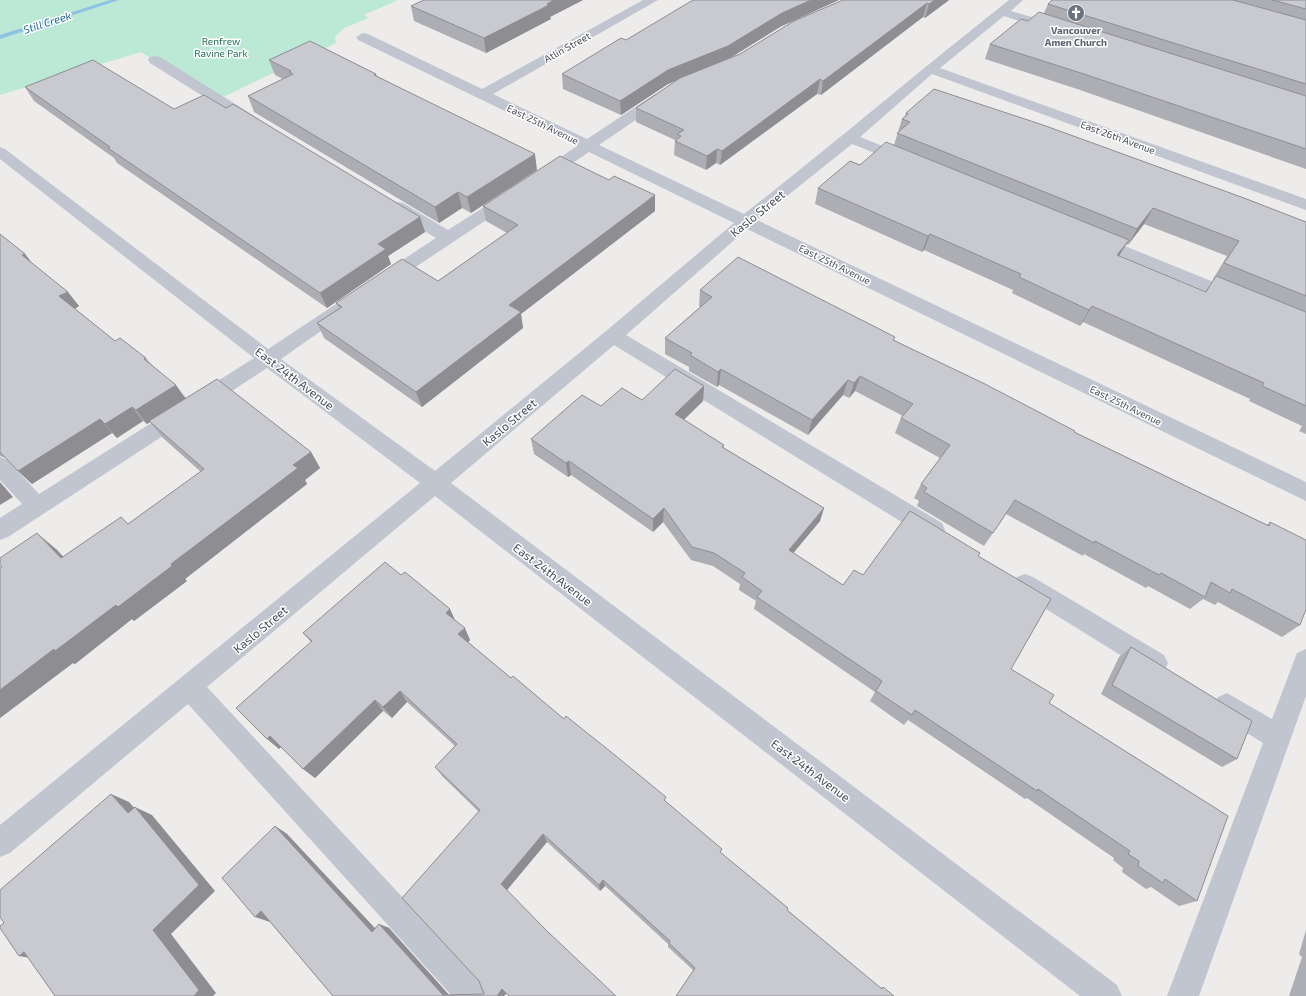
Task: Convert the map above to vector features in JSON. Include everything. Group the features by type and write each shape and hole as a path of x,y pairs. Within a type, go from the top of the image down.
{"street":[{"name":"Atlin Street","path":"483,94 652,0"},
{"name":"Kaslo Street","path":"0,843 613,336 746,221 850,138 930,69 1017,0"},
{"path":"1003,12 1071,34"},
{"name":"East 25th Avenue","path":"363,37 1306,492"},
{"path":"155,60 265,128"},
{"name":"East 26th Avenue","path":"930,69 1306,205"},
{"path":"0,530 268,359 447,237 588,146 674,88"},
{"path":"850,138 916,165"},
{"name":"East 24th Avenue","path":"0,152 268,359 435,482 1106,996"},
{"path":"386,201 447,237"},
{"path":"1078,232 1247,302"},
{"path":"613,336 951,540"},
{"path":"0,466 37,506"},
{"path":"1006,573 1170,672"},
{"path":"1183,996 1306,661"},
{"path":"190,687 473,996"},
{"path":"1210,696 1279,738"}],"green space":[{"name":"Renfrew Ravine Park","path":"0,0 398,0 364,15 369,18 344,28 335,37 336,43 217,100 141,52 0,95"}],"building":[{"path":"424,0 554,0 547,4 549,5 484,38 411,6"},
{"path":"693,0 811,0 782,13 728,46 668,70 620,101 562,74 621,38 626,40"},
{"path":"843,0 935,0 929,4 927,3 823,81 820,79 722,151 717,149 707,156 675,141 681,136 677,134 684,130 636,108 680,78 740,54 794,21"},
{"path":"1052,0 1233,0 1306,20 1306,84 1048,4"},
{"path":"1272,0 1306,0 1306,9"},
{"path":"1039,12 1306,96 1306,149 990,44 1021,19 1028,21"},
{"path":"310,41 376,74 374,75 535,154 467,197 458,192 435,207 248,96 293,74 289,72 291,71 269,60"},
{"path":"93,60 174,109 204,95 226,108 233,104 420,217 378,244 386,249 320,293 108,148 110,147 25,87"},
{"path":"934,89 1043,125 1306,222 1306,296 1224,263 1239,241 1153,208 1137,229 897,133 910,122 902,119 908,114 906,113"},
{"path":"886,142 1129,240 1117,255 1206,292 1216,276 1306,312 1306,406 1262,386 1264,383 1092,306 1089,310 1019,277 1021,274 930,234 928,236 818,188 850,161 860,165"},
{"path":"560,156 609,180 614,176 655,195 509,305 521,312 416,392 317,323 342,307 336,303 402,259 438,281 518,225 483,206"},
{"path":"0,234 25,254 22,255 68,292 59,296 115,341 120,338 146,358 144,359 176,385 136,410 132,407 105,424 100,419 18,471 0,452"},
{"path":"738,257 895,337 893,340 985,384 1075,431 1074,432 1269,526 1270,522 1306,540 1306,609 1300,625 1232,589 1230,593 1211,582 1205,597 1161,573 1159,575 1095,541 1094,543 1015,500 993,533 924,492 927,488 921,484 950,445 901,418 913,404 860,376 854,383 848,380 812,420 721,369 718,372 690,355 692,353 665,338 712,297 700,290"},
{"path":"675,369 704,386 675,414 724,445 722,447 824,508 789,550 843,585 854,570 863,575 910,511 980,553 978,556 1051,599 1011,669 1054,695 1049,703 1228,816 1197,901 1165,879 1163,883 1138,866 1139,861 1128,854 1130,851 1038,789 1037,791 915,710 912,715 876,691 882,681 757,597 762,591 742,577 745,573 714,553 692,547 664,508 653,519 569,461 566,463 531,439 582,395 601,406 622,388 642,400"},
{"path":"217,379 311,452 293,465 298,468 171,564 172,566 118,607 116,605 55,651 54,649 0,690 0,568 2,567 0,565 0,558 37,533 61,558 121,517 128,524 204,469 149,421"},
{"path":"385,562 401,575 405,572 450,609 446,613 465,628 458,634 511,678 513,676 564,719 566,716 666,797 664,800 722,849 720,852 882,989 883,987 894,996 676,996 695,968 669,943 670,941 603,880 599,885 543,834 501,884 547,931 616,996 509,996 502,989 497,996 333,996 261,911 255,917 222,878 275,826 372,932 379,924 443,995 484,994 479,981 402,898 480,810 435,767 457,744 400,691 383,707 375,700 303,769 270,736 267,739 236,708 312,641 303,633"},
{"path":"1131,647 1252,721 1237,759 1112,685"},
{"path":"111,794 128,813 135,807 199,885 153,930 199,990 194,996 55,996 24,952 19,956 0,928 0,926 4,923 0,917 0,890"}],"waterway":[{"name":"Still Creek","path":"0,37 116,0"}],"place":[{"name":"Vancouver Amen Church","path":"1076,13"}]}
